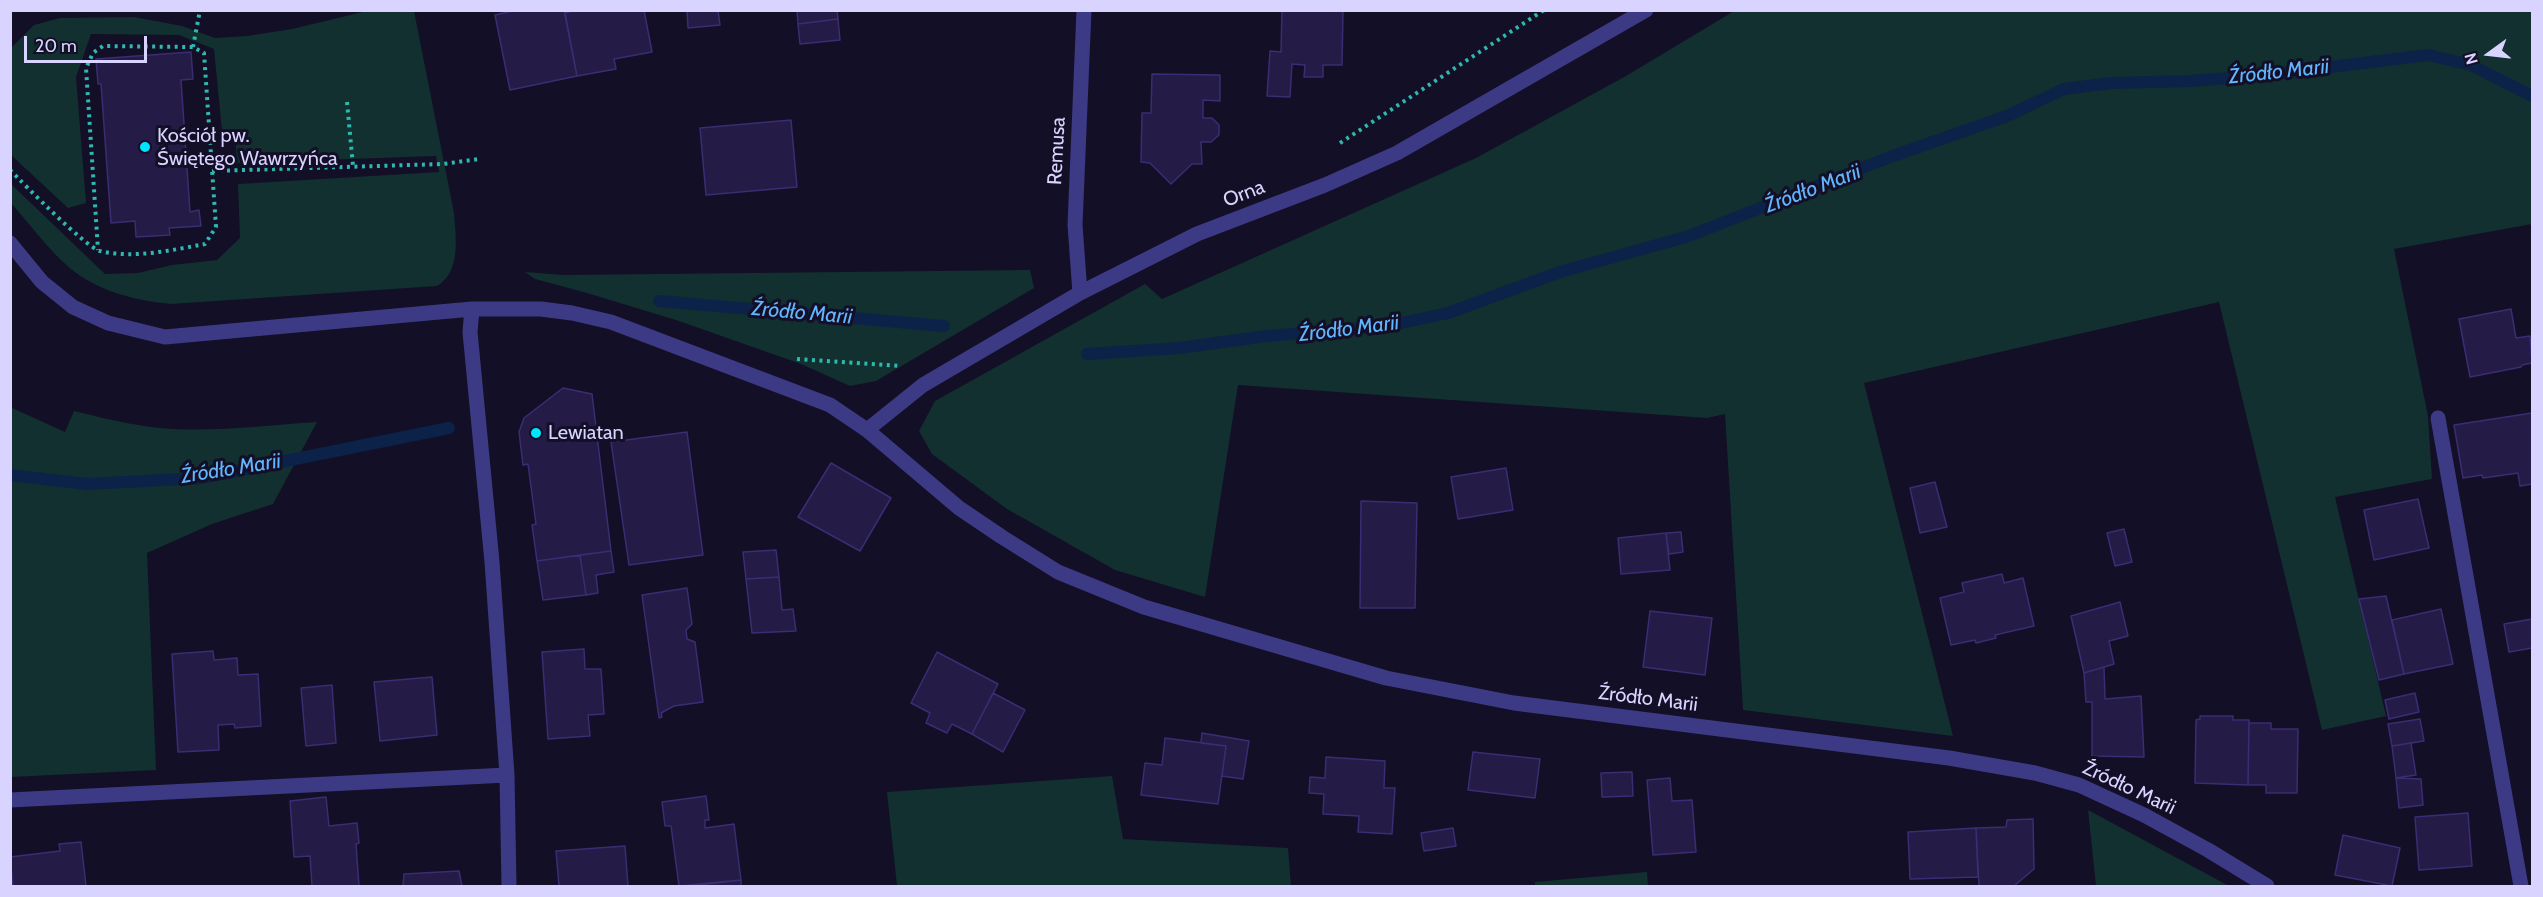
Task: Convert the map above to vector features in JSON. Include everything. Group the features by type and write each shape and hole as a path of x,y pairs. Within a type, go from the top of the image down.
{"street":[{"name":"Remusa","path":"1080,293 1075,225 1084,10"},
{"name":"Orna","path":"867,430 923,386 1080,293 1197,234 1325,185 1397,153 1646,10"},
{"name":"Źródło Marii","path":"10,243 42,282 73,307 108,323 165,337 472,309 541,309 572,313 610,322 830,405 867,430 960,508 1002,537 1058,572 1144,607 1386,678 1514,703 1948,758 2035,774 2079,785 2144,815 2267,886"},
{"path":"472,309 470,332 492,562 507,775 508,886"},
{"path":"2438,418 2521,886"},
{"path":"10,800 507,775"}],"path":[{"path":"193,47 200,10"},
{"path":"1336,147 1544,10"},
{"path":"10,170 84,241 98,250 134,253 206,244 216,227 204,53 193,47 103,46 93,53 86,68 98,250"},
{"path":"347,102 353,166"},
{"path":"212,171 443,164 479,159"},
{"path":"787,359 904,366"}],"green space":[{"path":"367,11 414,11 455,223 456,243 453,263 445,280 437,286 171,304 144,300 105,289 71,269 47,246 11,203 11,184 105,274 138,273 172,265 217,260 240,238 238,184 439,172 436,156 237,163 235,134 222,131 214,49 179,35 91,34 76,77 86,203 68,208 11,155 11,48 34,25 60,18 134,17 182,26 215,38 292,29"},
{"path":"1734,11 2532,11 2532,224 2394,249 2428,416 2432,479 2335,497 2386,716 2322,730 2219,302 1864,383 1953,736 1743,710 1725,414 1707,418 1238,385 1205,597 1115,570 1007,509 932,454 919,431 935,401 1145,284 1162,299 1476,158 1626,76"},
{"path":"1030,270 1034,288 876,381 850,386 801,364 679,321 535,279 525,272 564,275"},
{"path":"10,407 65,432 74,411 138,425 179,429 218,429 317,422 273,504 212,524 147,553 156,770 11,777"},
{"path":"1112,776 1123,839 1288,848 1291,886 897,886 887,792"},
{"path":"2088,810 2229,886 2096,886"},
{"path":"1647,872 1648,886 1535,886 1535,882"}],"building":[{"path":"517,10 564,10 577,76 510,90 495,15"},
{"path":"575,10 644,10 652,52 614,59 616,69 577,76 565,13"},
{"path":"687,10 718,10 720,25 688,28"},
{"path":"797,10 837,10 838,19 798,24"},
{"path":"1282,10 1343,10 1342,65 1323,65 1323,77 1304,77 1305,65 1292,64 1290,97 1267,96 1270,51 1281,52"},
{"path":"838,19 840,40 800,44 798,24"},
{"name":"Kościół pw. Świętego Wawrzyńca","path":"191,52 193,79 181,80 190,212 199,210 201,226 169,228 170,235 136,237 135,221 111,223 101,84 98,84 96,59"},
{"path":"1152,74 1220,75 1220,101 1203,100 1203,118 1212,118 1219,125 1219,135 1211,142 1201,142 1202,164 1192,164 1171,184 1150,163 1141,162 1142,113 1151,113"},
{"path":"791,120 797,187 706,195 700,128"},
{"path":"2511,309 2516,338 2530,336 2532,363 2470,377 2459,319"},
{"path":"563,388 592,394 611,551 537,561 532,525 536,524 528,464 523,465 519,432 524,418"},
{"path":"2532,413 2532,484 2520,486 2518,473 2483,478 2482,475 2463,478 2454,425"},
{"path":"687,432 703,555 629,565 611,442"},
{"path":"831,463 891,498 860,551 798,517"},
{"path":"1506,468 1513,510 1458,519 1451,477"},
{"path":"1935,482 1947,527 1920,533 1910,488"},
{"path":"2418,499 2429,548 2374,560 2364,510"},
{"path":"1361,501 1417,503 1415,608 1360,608"},
{"path":"2124,529 2132,562 2115,566 2107,533"},
{"path":"1681,532 1683,552 1669,554 1666,533"},
{"path":"1666,533 1670,570 1621,574 1618,538"},
{"path":"776,550 779,577 746,579 743,552"},
{"path":"611,551 614,572 596,575 598,593 586,595 580,555"},
{"path":"580,555 586,595 543,600 537,561"},
{"path":"2002,574 2004,583 2023,578 2034,626 1995,635 1996,638 1976,643 1975,640 1951,645 1940,598 1964,592 1962,583"},
{"path":"779,577 782,610 793,609 796,631 752,633 746,579"},
{"path":"687,588 692,624 686,630 687,639 695,642 703,702 674,706 661,713 662,717 659,718 642,595"},
{"path":"2386,596 2404,674 2379,680 2359,599"},
{"path":"2120,602 2128,636 2109,641 2114,664 2084,673 2071,616"},
{"path":"2441,609 2453,664 2404,674 2392,620"},
{"path":"1650,611 1712,618 1705,675 1643,667"},
{"path":"2532,619 2532,648 2509,652 2504,624"},
{"path":"584,649 585,669 601,669 604,714 588,715 590,736 548,739 542,652"},
{"path":"213,651 214,660 237,658 238,675 258,674 261,726 235,728 234,724 218,725 219,750 178,752 172,654"},
{"path":"937,652 998,684 972,734 952,724 947,733 926,723 930,713 911,703"},
{"path":"2104,667 2105,699 2141,696 2144,757 2092,756 2092,702 2086,702 2084,673"},
{"path":"432,677 437,735 380,741 374,682"},
{"path":"332,685 336,743 306,746 301,688"},
{"path":"993,693 1025,710 1003,752 972,734"},
{"path":"2415,693 2419,712 2389,719 2385,700"},
{"path":"2200,716 2233,716 2233,720 2249,720 2248,785 2195,783 2196,720 2200,719"},
{"path":"2420,719 2424,741 2392,746 2388,724"},
{"path":"2249,723 2271,723 2271,729 2298,729 2297,793 2266,793 2266,785 2248,785"},
{"path":"1202,733 1249,741 1243,779 1222,776 1226,746 1201,743"},
{"path":"1165,738 1226,746 1218,804 1141,795 1145,763 1162,765"},
{"path":"2411,743 2416,775 2396,778 2392,746"},
{"path":"1473,752 1540,759 1535,798 1468,790"},
{"path":"1326,757 1385,761 1384,788 1395,788 1392,834 1358,832 1359,816 1323,814 1324,794 1309,793 1310,777 1325,778"},
{"path":"1632,772 1633,796 1602,797 1601,773"},
{"path":"1670,778 1672,801 1692,800 1696,852 1653,855 1647,780"},
{"path":"2396,778 2421,779 2423,805 2399,808"},
{"path":"706,796 709,820 705,820 705,828 734,824 741,880 679,886 671,826 665,826 662,802"},
{"path":"326,797 329,826 357,823 359,886 312,886 310,856 294,857 290,801"},
{"path":"2468,813 2472,866 2419,870 2415,817"},
{"path":"2033,819 2034,869 2014,886 1979,886 1976,828 2006,827 2007,820"},
{"path":"1453,828 1456,846 1424,851 1421,833"},
{"path":"1976,828 1978,877 1910,879 1908,832"},
{"path":"2343,835 2400,848 2392,886 2335,875"},
{"path":"81,842 86,886 13,886 10,857 60,851 59,844"},
{"path":"625,846 628,886 559,886 556,851"},
{"path":"459,871 462,886 403,886 404,874"},
{"path":"741,880 741,886 690,886"}],"waterway":[{"name":"Źródło Marii","path":"1087,354 1179,348 1267,336 1387,326 1448,313 1560,272 1689,236 1890,157 2007,116 2064,89 2111,83 2258,76 2428,55 2471,65 2532,96"},
{"name":"Źródło Marii","path":"659,301 944,326"},
{"name":"Źródło Marii","path":"10,475 87,484 201,478 449,428"}],"place":[{"name":"Kościół pw. Świętego Wawrzyńca","path":"145,147"},
{"name":"Lewiatan","path":"536,433"}]}
